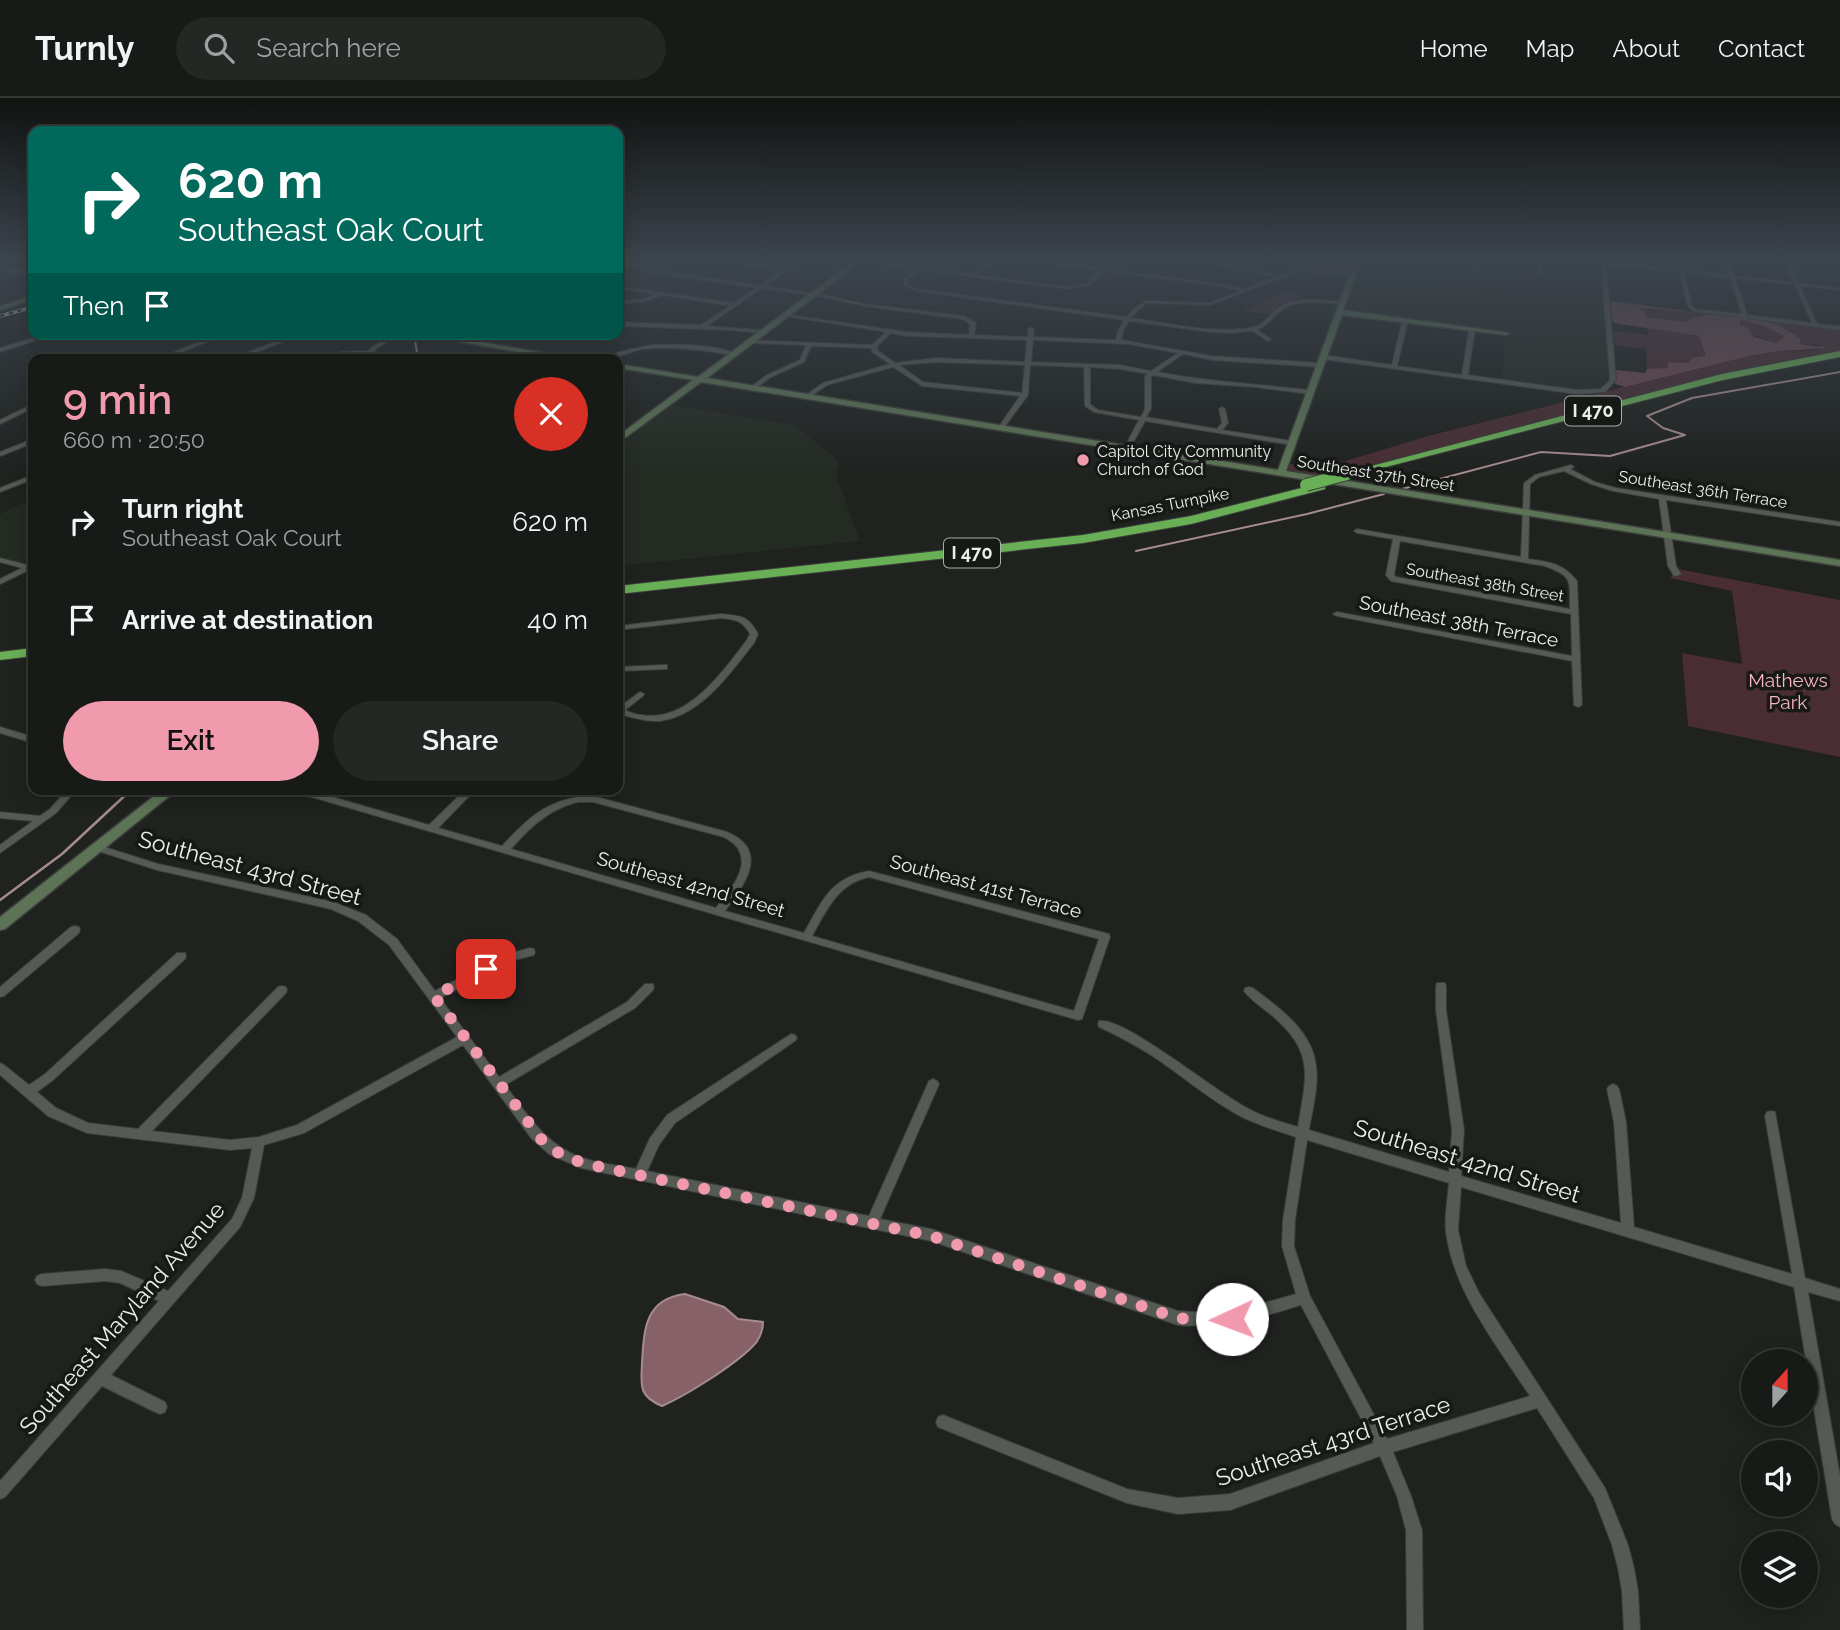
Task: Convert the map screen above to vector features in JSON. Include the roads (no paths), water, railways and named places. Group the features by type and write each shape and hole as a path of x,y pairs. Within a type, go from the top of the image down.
{"highway":[{"name":"Kansas Turnpike","path":"623,583 1072,534 1181,515 1723,377 1840,356"},
{"name":"Kansas Turnpike","path":"623,589 1083,539 1201,517 1717,384 1840,356"},
{"path":"0,649 28,646"},
{"path":"0,656 28,653"}],"main road":[{"path":"1281,473 1332,331"},
{"path":"1493,331 1506,333"},
{"path":"623,434 761,332"},
{"path":"453,340 543,354"},
{"name":"Southeast 37th Street","path":"623,367 1840,563"},
{"path":"0,925 165,795"}],"street":[{"path":"755,331 761,332"},
{"path":"748,341 874,347 890,331"},
{"path":"897,331 1153,345 1212,358 1322,361 1394,367 1581,393 1603,391 1612,380 1608,331"},
{"path":"971,331 971,337"},
{"path":"1000,428 1025,396 1031,331"},
{"path":"1118,342 1120,331"},
{"path":"1256,331 1268,339"},
{"path":"1394,367 1402,331"},
{"path":"1465,376 1472,331"},
{"path":"0,351 34,340"},
{"path":"173,354 209,340"},
{"path":"247,354 284,340"},
{"path":"371,354 390,340"},
{"path":"754,387 769,376 802,361 809,345"},
{"path":"617,354 649,347 732,353"},
{"path":"874,347 875,352 914,381 928,386 1025,396"},
{"path":"1127,448 1145,419 1149,406 1147,380 1152,372 1183,352"},
{"path":"808,396 825,384 893,365 936,360 1128,368 1195,381 1310,392"},
{"path":"1087,366 1087,405 1090,408 1292,443"},
{"path":"0,422 28,408"},
{"path":"1218,431 1225,423 1222,409"},
{"path":"0,454 28,442"},
{"name":"Southeast 36th Terrace","path":"1525,512 1527,483 1569,468 1606,488 1840,524"},
{"path":"0,491 28,479"},
{"path":"1662,497 1672,566 1677,574"},
{"path":"1524,560 1525,512"},
{"path":"1357,531 1554,566 1569,575 1573,581 1578,705"},
{"name":"Southeast 38th Street","path":"1397,538 1391,577 1401,582 1574,612"},
{"path":"0,560 28,566"},
{"path":"0,582 28,569"},
{"name":"Southeast 38th Terrace","path":"1337,614 1576,659"},
{"path":"623,628 728,617 748,623 754,634 751,641 693,706 677,713 653,717 623,712"},
{"path":"623,669 664,667"},
{"path":"623,707 640,694"},
{"path":"0,730 28,738"},
{"path":"0,850 57,808 68,795"},
{"name":"Southeast 42nd Street","path":"315,795 1078,1016"},
{"path":"432,829 466,795"},
{"path":"504,850 542,812 560,803 581,799 593,799 727,835 744,848 747,863 743,876 718,912"},
{"path":"0,815 43,818"},
{"name":"Southeast 43rd Street","path":"98,848 157,867 345,910 385,933 536,1134 553,1150 581,1163 872,1223 968,1246 1178,1318 1202,1321 1232,1319 1304,1298"},
{"name":"Southeast 41st Terrace","path":"806,937 836,888 848,879 865,874 878,875 1105,937 1078,1016"},
{"path":"0,993 75,930"},
{"path":"434,996 508,958 530,952"},
{"path":"28,1092 49,1077 181,956"},
{"path":"1441,986 1441,1010 1458,1130 1452,1230 1460,1267 1474,1297 1600,1493 1623,1556 1630,1591 1632,1630"},
{"path":"499,1083 631,1005 649,987"},
{"path":"140,1135 282,990"},
{"path":"1250,991 1290,1024 1309,1053 1312,1073 1287,1233 1291,1260 1304,1298 1384,1447 1404,1496 1414,1530 1415,1630"},
{"name":"Southeast 42nd Street","path":"1103,1024 1143,1043 1235,1108 1264,1122 1840,1295"},
{"path":"0,1069 68,1121 102,1131 230,1145 258,1142 314,1123 465,1038"},
{"path":"639,1175 654,1142 671,1119 792,1038"},
{"path":"872,1223 933,1084"},
{"path":"1612,1089 1620,1122 1628,1231"},
{"path":"1771,1116 1840,1518"},
{"name":"Southeast Maryland Avenue","path":"0,1492 225,1236 244,1209 258,1142"},
{"path":"42,1280 92,1276 121,1278 170,1299"},
{"path":"100,1377 160,1407"},
{"name":"Southeast 43rd Terrace","path":"943,1422 1126,1496 1178,1506 1230,1502 1384,1447 1540,1400"}],"waterway":[{"path":"415,340 417,354"},
{"path":"1402,489 1541,452 1610,456 1685,435 1663,428 1647,416 1692,398 1840,372"},
{"path":"1136,551 1307,514 1384,494"},
{"path":"0,900 62,854 126,795"}],"place":[{"name":"Capitol City Community Church of God","path":"1083,460"}],"park label":[{"name":"Mathews Park","path":"1788,691"}]}
